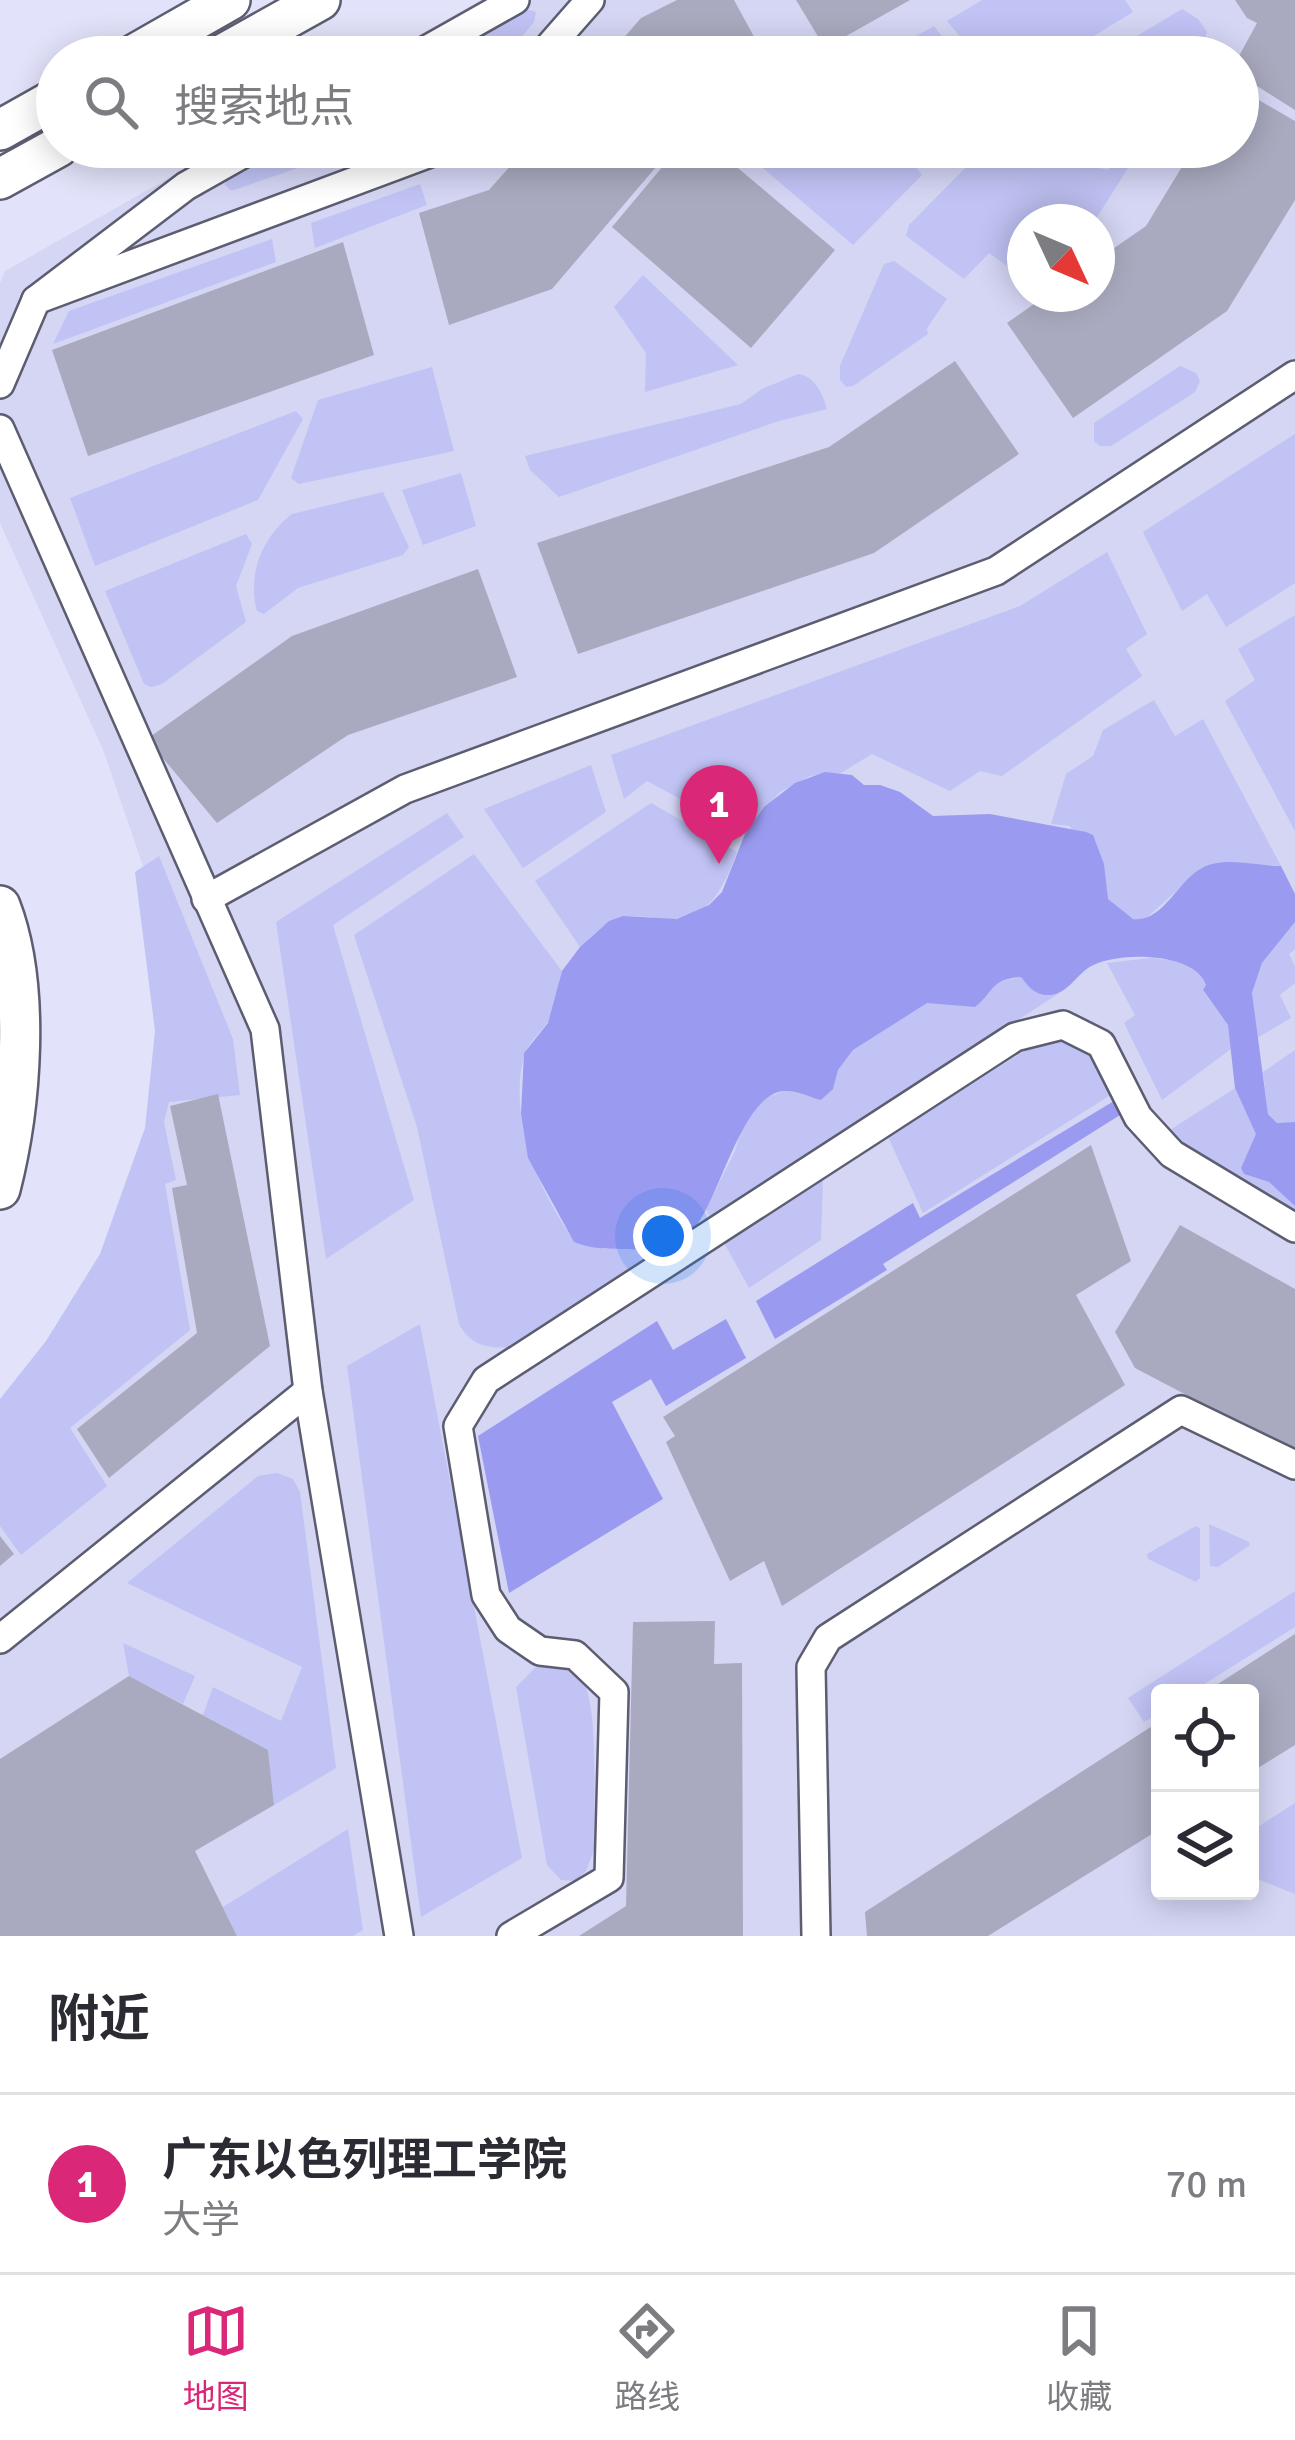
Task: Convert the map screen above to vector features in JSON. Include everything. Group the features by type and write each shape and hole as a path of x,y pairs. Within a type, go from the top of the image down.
{"main road":[{"path":"167,36 230,0"},
{"path":"256,36 320,0"},
{"path":"0,130 36,110"},
{"path":"0,179 36,159"},
{"path":"0,906 13,938 20,1054 0,1189"}],"street":[{"path":"451,36 515,0"},
{"path":"558,36 590,0"},
{"path":"0,384 36,300 186,186 218,168"},
{"path":"36,300 390,168"},
{"path":"206,899 405,790 996,571 1295,375"},
{"path":"0,429 265,1029 308,1391 399,1936"},
{"path":"511,1936 609,1877 614,1692 575,1655 540,1651 508,1629 486,1594 458,1426 486,1380 1015,1037 1063,1025 1102,1044 1138,1117 1172,1154 1295,1228"},
{"path":"0,1639 308,1391"},
{"path":"816,1936 811,1667 828,1638 1181,1410 1295,1465"}],"shaded area":[{"path":"481,0 1295,0 1295,1936 0,1936 0,1421 136,1199 180,975 104,752 0,523 0,283 5,271 186,168 1259,168 1259,36 418,36"},
{"path":"982,0 1125,0 1133,12 1094,36 960,36 947,21"},
{"path":"523,8 536,12 522,36 473,36"},
{"path":"1182,9 1207,32 1205,36 1137,36"},
{"path":"934,26 942,36 916,36"},
{"path":"240,168 298,168 231,191 225,185 226,176"},
{"path":"763,168 917,168 922,175 853,245"},
{"path":"965,168 1128,168 1105,204 1007,204 1007,266 989,253 964,279 906,236 909,225"},
{"path":"420,184 427,205 315,248 311,223"},
{"path":"272,239 276,262 53,344 69,311"},
{"path":"894,261 947,299 927,328 928,334 846,387 840,380 840,366 884,264"},
{"path":"643,275 738,365 645,392 646,353 614,307"},
{"path":"1180,366 1196,373 1200,381 1195,392 1111,446 1094,441 1094,423"},
{"path":"432,367 454,451 299,484 291,478 318,400"},
{"path":"798,374 814,382 827,409 559,497 530,470 525,456 741,404"},
{"path":"296,411 303,419 258,500 95,566 70,498"},
{"path":"1295,434 1295,583 1226,627 1207,594 1182,611 1143,532"},
{"path":"461,473 476,526 423,545 402,490"},
{"path":"383,492 409,547 403,555 298,588 264,614 257,611 256,571 265,545 281,523 292,514"},
{"path":"246,534 252,544 236,586 246,622 162,684 144,684 105,591"},
{"path":"1107,552 1147,634 1126,649 1142,676 1002,776 980,771 950,791 872,754 841,773 810,776 780,792 745,834 647,781 624,799 611,755 1020,606"},
{"path":"1295,615 1295,831 1225,701 1255,680 1238,649"},
{"path":"1154,700 1175,736 1203,719 1281,866 1231,862 1202,868 1143,921 1129,917 1106,897 1070,826 1051,824 1066,774 1093,756 1103,730"},
{"path":"591,765 606,812 523,868 484,809"},
{"path":"651,803 737,852 727,877 713,899 694,914 618,918 580,947 535,881"},
{"path":"447,813 464,837 333,925 414,1200 326,1259 276,922"},
{"path":"474,854 562,971 551,1017 526,1050 520,1080 523,1129 538,1177 575,1242 658,1253 510,1347 480,1344 459,1324 417,1127 354,935"},
{"path":"159,856 233,1039 240,1095 169,1102 164,1122 176,1180 165,1184 190,1330 70,1428 107,1486 21,1555 0,1526 0,1399 46,1341 100,1254 145,1128 155,1031 135,872"},
{"path":"1295,922 1295,949 1289,954 1295,983 1280,995 1291,1018 1257,1038 1252,993 1262,963"},
{"path":"1150,958 1184,963 1198,971 1207,986 1203,991 1228,1025 1231,1049 1162,1100 1124,1023 1135,1015 1107,963"},
{"path":"1021,977 1041,994 1061,992 711,1219 706,1209 743,1125 761,1099 788,1090 821,1100 833,1088 838,1070 853,1050 927,1002 975,1007 997,982"},
{"path":"1049,1040 1082,1048 1114,1093 923,1213 888,1137"},
{"path":"1295,1050 1295,1122 1277,1123 1268,1114 1263,1072"},
{"path":"1235,1088 1257,1134 1241,1168 1244,1174 1269,1182 1295,1206 1295,1216 1167,1132"},
{"path":"823,1178 821,1240 749,1288 723,1241"},
{"path":"420,1324 522,1858 421,1917 347,1366"},
{"path":"277,1473 293,1479 300,1492 336,1768 274,1805 268,1750 203,1715 213,1687 281,1721 302,1667 127,1583 258,1476"},
{"path":"1209,1524 1250,1545 1218,1567 1210,1566"},
{"path":"1196,1526 1200,1529 1200,1578 1196,1582 1148,1559 1147,1554"},
{"path":"1295,1591 1295,1627 1204,1684 1151,1684 1151,1718 1144,1722 1128,1698"},
{"path":"123,1643 195,1676 183,1704 129,1676"},
{"path":"540,1663 578,1675 591,1711 594,1850 586,1871 575,1881 561,1880 547,1865 516,1687"},
{"path":"1295,1803 1295,1894 1259,1880 1259,1826"},
{"path":"348,1829 363,1930 353,1936 237,1936 223,1907"}],"water":[{"path":"825,772 852,775 864,785 900,792 933,816 990,814 1093,835 1104,864 1108,899 1133,919 1162,908 1193,874 1211,864 1281,866 1295,894 1295,922 1262,963 1252,993 1268,1114 1277,1123 1295,1122 1295,1206 1269,1182 1244,1174 1241,1168 1256,1134 1235,1088 1228,1025 1203,990 1206,985 1199,974 1170,960 1133,957 1100,962 1056,994 1036,992 1021,977 998,983 975,1007 927,1003 853,1050 838,1070 833,1089 821,1100 785,1091 757,1108 705,1211 683,1238 658,1253 574,1242 528,1158 521,1114 524,1053 548,1023 562,971 609,921 623,916 677,919 709,905 722,892 745,834 764,807 795,783"},
{"path":"1114,1101 1120,1115 883,1264 887,1270 775,1339 756,1301 913,1203 920,1218"},
{"path":"726,1319 746,1358 666,1406 651,1379 612,1402 663,1499 509,1593 478,1436 657,1321 673,1350"}],"building":[{"path":"677,0 734,0 754,36 625,36 641,18"},
{"path":"796,0 910,0 846,36 818,36"},
{"path":"1235,0 1295,0 1295,110 1259,87 1259,36 1250,36 1257,23 1247,18"},
{"path":"1259,100 1295,121 1295,200 1227,311 1073,418 1007,323 1023,312 1115,312 1115,248 1146,226 1181,168 1259,168"},
{"path":"508,168 655,168 552,289 449,325 419,213 489,190"},
{"path":"661,168 738,168 835,250 751,348 612,227"},
{"path":"343,242 374,355 88,456 52,350"},
{"path":"955,361 1019,454 874,553 578,654 537,543 829,447"},
{"path":"478,569 517,677 348,735 217,823 147,739 292,636"},
{"path":"218,1094 270,1346 109,1478 77,1429 197,1333 172,1188 187,1185 170,1106"},
{"path":"1091,1145 1131,1261 1076,1295 1125,1385 782,1606 764,1561 730,1581 666,1442 675,1436 663,1417"},
{"path":"1180,1225 1295,1289 1295,1452 1135,1368 1115,1332"},
{"path":"0,1536 14,1554 0,1566"},
{"path":"715,1621 714,1664 742,1663 743,1936 579,1936 626,1906 633,1622"},
{"path":"1295,1634 1295,1745 1259,1767 1259,1684 1218,1684"},
{"path":"129,1676 268,1750 274,1805 195,1851 237,1936 0,1936 0,1759"},
{"path":"1151,1727 1151,1835 988,1936 867,1936 865,1912"}],"place":[{"name":"广东以色列理工学院","path":"719,864"}]}
